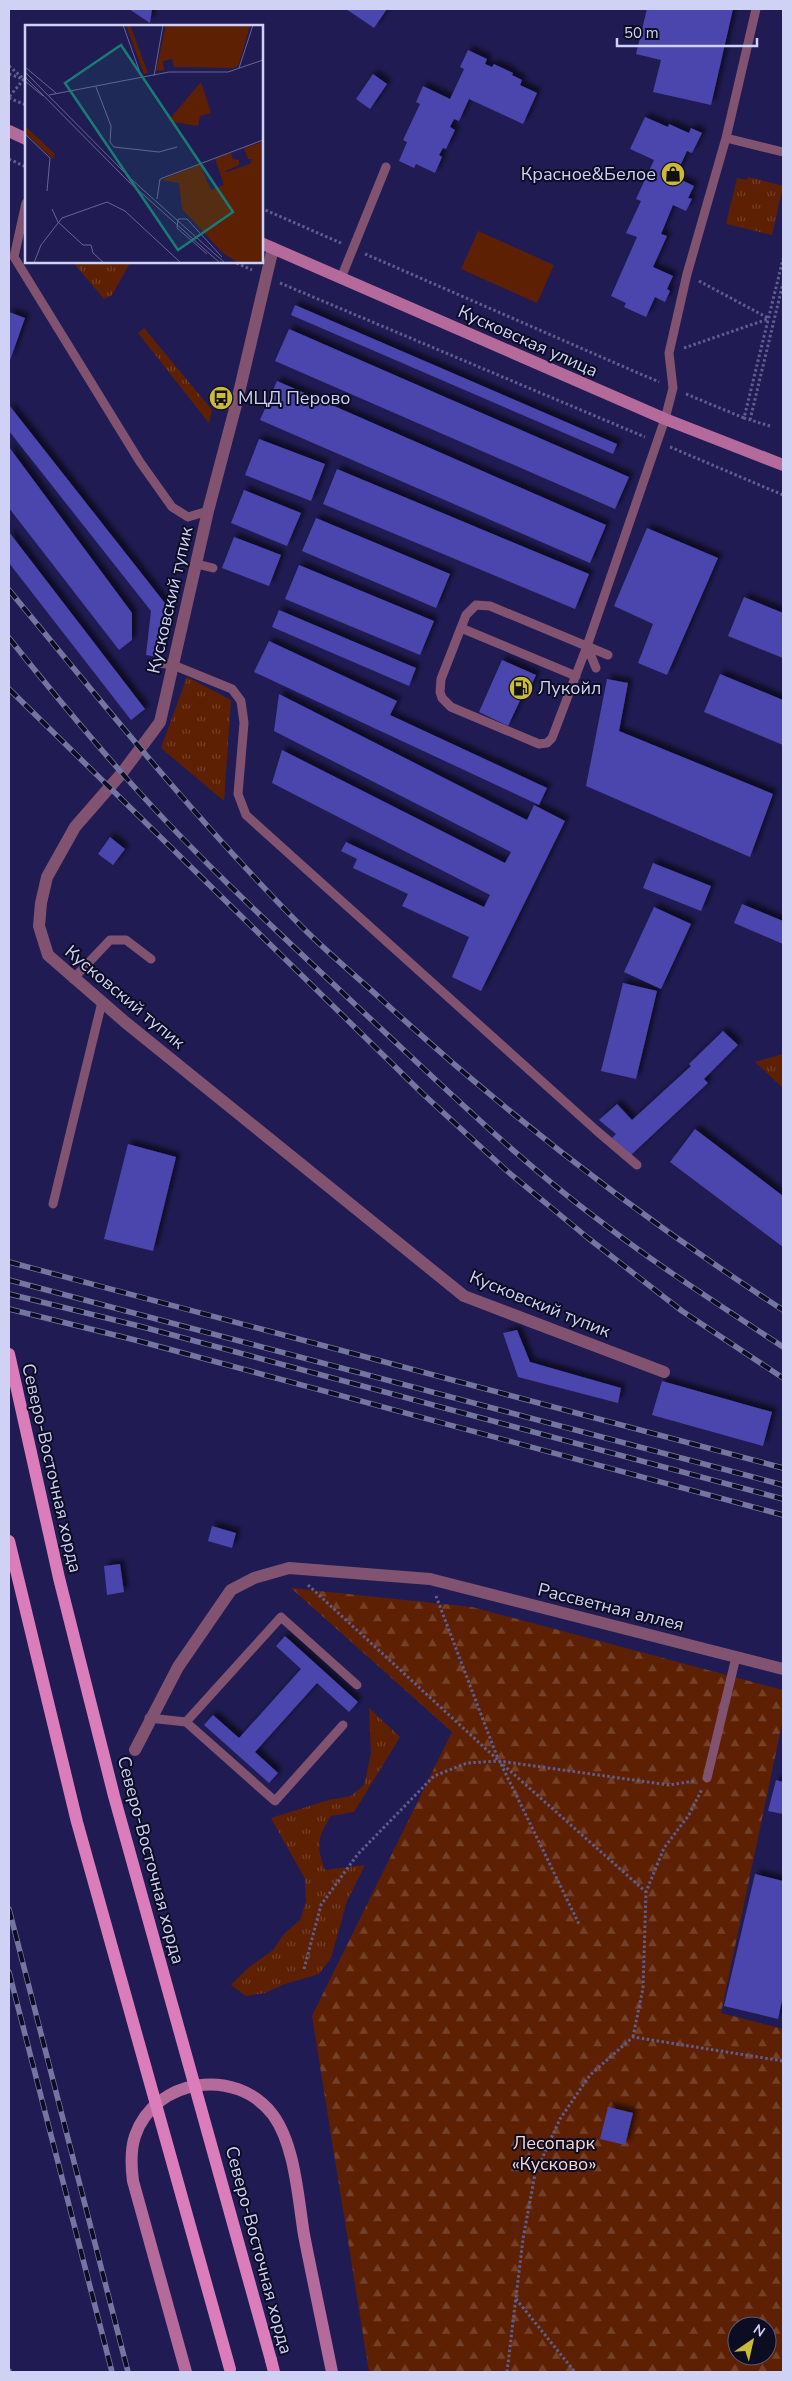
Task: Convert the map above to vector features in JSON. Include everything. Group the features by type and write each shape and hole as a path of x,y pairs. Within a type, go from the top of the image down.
{"main road":[{"path":"9,131 25,139"},
{"name":"Кусковская улица","path":"267,246 665,419 783,465"},
{"name":"Северо-Восточная хорда","path":"9,1354 58,1572 114,1796 272,2366"},
{"path":"9,1541 78,1822 230,2371"},
{"path":"186,2372 134,2181 132,2151 142,2122 163,2099 176,2091 206,2084 221,2084 250,2095 268,2110 281,2128 294,2176 332,2372"}],"street":[{"name":"Кусковский тупик","path":"267,246 237,401 208,512 197,564 167,664 160,722 122,773 75,827 48,877 40,903 39,926 48,955 73,979 125,1022 464,1296 664,1372"},
{"name":"Рассветная аллея","path":"289,1568 430,1579 783,1669"},
{"path":"135,1750 178,1667 231,1590 254,1578 289,1568"}],"lane":[{"path":"608,654 588,646 485,604 471,607 441,679 442,698 451,707 539,744 547,743 552,738 588,646 658,442 674,388 669,353 687,274 726,138 756,9"},
{"path":"726,138 783,152"},
{"path":"342,278 386,167"},
{"path":"25,208 14,257 140,462 172,507 188,516 208,512"},
{"path":"197,564 212,568"},
{"path":"461,628 576,676"},
{"path":"588,646 596,668"},
{"path":"167,664 232,689 241,701 244,723 238,794 246,815 637,1165"},
{"path":"73,979 110,940 126,940 151,959"},
{"path":"53,1204 102,1002"},
{"path":"186,1722 281,1617 357,1685"},
{"path":"707,1778 736,1657"},
{"path":"150,1718 186,1722 274,1801 343,1725"}],"path":[{"path":"9,66 25,79"},
{"path":"9,74 25,79"},
{"path":"25,79 9,97 25,105"},
{"path":"9,160 25,167"},
{"path":"262,208 744,418 770,426"},
{"path":"744,418 783,259"},
{"path":"234,262 254,271"},
{"path":"687,274 769,319"},
{"path":"280,283 783,495"},
{"path":"750,420 783,283"},
{"path":"669,353 769,319"},
{"path":"289,1568 499,1761 646,1892"},
{"path":"430,1579 499,1761 579,1924"},
{"path":"304,1968 321,1905 357,1855 434,1776 467,1763 499,1761 669,1785 707,1778"},
{"path":"507,2372 523,2238 535,2174 560,2119 590,2075 633,2037 644,1988 646,1892 664,1848 689,1815 707,1778"},
{"path":"633,2037 783,2061"},
{"path":"516,2298 575,2372"}],"green space":[{"path":"748,177 783,186 772,235 726,224 737,178 747,180"},
{"path":"478,231 554,265 537,303 461,269"},
{"path":"73,262 130,262 112,295 104,299"},
{"path":"144,328 212,410 209,423 138,333"},
{"path":"187,677 231,700 224,801 161,748"},
{"path":"783,1054 783,1088 755,1062"},
{"name":"Лесопарк «Кусково»","path":"291,1588 472,1607 783,1690 783,1719 721,2013 783,2029 783,2372 369,2372 312,2016 452,1732"},
{"path":"369,1708 400,1737 354,1812 331,1816 319,1842 320,1855 325,1870 365,1865 347,1901 331,1958 319,1974 282,1985 265,1993 246,1996 231,1985 248,1968 273,1950 284,1934 300,1920 306,1902 305,1879 271,1818 329,1800 351,1796 364,1785 371,1754"}],"building":[{"path":"129,9 152,9 150,23"},
{"path":"346,9 387,9 374,28"},
{"path":"647,9 733,9 711,105 653,92 661,60 636,54"},
{"path":"468,50 487,59 485,64 492,67 494,64 513,73 512,75 522,80 520,85 537,93 523,124 469,99 459,121 454,119 450,127 455,130 446,149 443,148 439,155 442,157 435,173 416,164 414,168 399,161 407,142 403,140 420,104 416,102 423,86 450,99 464,69 460,67"},
{"path":"373,74 387,84 370,109 356,99"},
{"path":"645,117 668,127 669,124 689,133 691,128 702,133 692,153 687,151 675,177 694,186 688,198 692,199 686,211 673,205 661,234 667,236 653,267 673,276 667,289 670,291 665,302 655,297 646,317 624,307 626,303 611,296 637,237 626,233 641,201 636,199 654,160 630,149"},
{"path":"295,305 617,444 613,454 291,315"},
{"path":"9,312 25,318 9,363"},
{"path":"289,329 629,477 615,509 275,361"},
{"path":"277,381 606,525 590,563 260,420"},
{"path":"9,405 168,607 158,657 146,655 151,611 9,431"},
{"path":"259,439 325,464 311,501 245,475"},
{"path":"9,447 132,613 132,640 119,650 9,508"},
{"path":"337,469 589,574 575,609 323,504"},
{"path":"244,490 301,513 287,546 231,523"},
{"path":"316,518 450,574 436,608 302,551"},
{"path":"647,528 718,558 667,675 638,663 653,624 614,606"},
{"path":"9,532 145,709 131,720 9,563"},
{"path":"234,537 281,555 269,586 222,568"},
{"path":"299,565 434,621 420,655 285,599"},
{"path":"744,597 783,613 783,658 728,636"},
{"path":"279,610 416,668 409,686 272,627"},
{"path":"269,641 397,701 390,715 547,788 539,805 254,672"},
{"path":"502,660 536,675 527,695 523,694 508,726 479,712"},
{"path":"720,674 783,700 783,745 704,712"},
{"path":"607,679 628,683 619,731 773,794 750,857 586,786"},
{"path":"279,694 527,820 534,805 565,821 481,991 452,977 469,937 402,906 408,894 353,868 357,859 341,851 346,842 484,907 490,895 272,783 282,750 505,863 511,852 274,731"},
{"path":"110,837 125,849 113,865 98,854"},
{"path":"653,863 711,886 701,911 643,888"},
{"path":"742,904 783,921 783,944 734,923"},
{"path":"654,907 691,924 661,989 624,972"},
{"path":"623,983 657,991 636,1079 601,1071"},
{"path":"723,1031 738,1045 704,1079 708,1083 631,1155 612,1138 616,1134 599,1120 617,1104 632,1120 691,1066 689,1064"},
{"path":"695,1129 783,1196 783,1247 670,1162"},
{"path":"128,1144 176,1157 153,1251 104,1239"},
{"path":"517,1330 530,1362 621,1388 618,1403 518,1377 503,1333"},
{"path":"662,1381 772,1412 763,1446 652,1415"},
{"path":"212,1526 236,1533 232,1548 208,1541"},
{"path":"120,1564 124,1592 107,1595 104,1566"},
{"path":"285,1636 358,1702 349,1712 317,1683 255,1752 278,1773 269,1783 204,1725 213,1715 239,1738 301,1669 276,1646"},
{"path":"776,1780 783,1782 783,1814 768,1811"},
{"path":"755,1874 783,1881 783,1996 778,2019 724,2006"},
{"path":"608,2107 633,2113 625,2145 600,2139"}],"railway":[{"path":"9,590 189,805 264,888 322,946 429,1043 576,1164 678,1239 783,1310"},
{"path":"9,638 106,755 182,838 279,933 458,1101 542,1175 622,1238 783,1347"},
{"path":"9,689 423,1094 507,1171 588,1238 682,1311 783,1378"},
{"path":"9,1262 783,1468"},
{"path":"9,1280 783,1485"},
{"path":"9,1294 139,1326 783,1499"},
{"path":"9,1309 135,1340 783,1515"},
{"path":"9,1909 128,2372"},
{"path":"9,1972 112,2372"}],"place":[{"name":"Красное&Белое","path":"673,174"},
{"name":"МЦД Перово","path":"221,398"},
{"name":"Лукойл","path":"521,688"}]}
